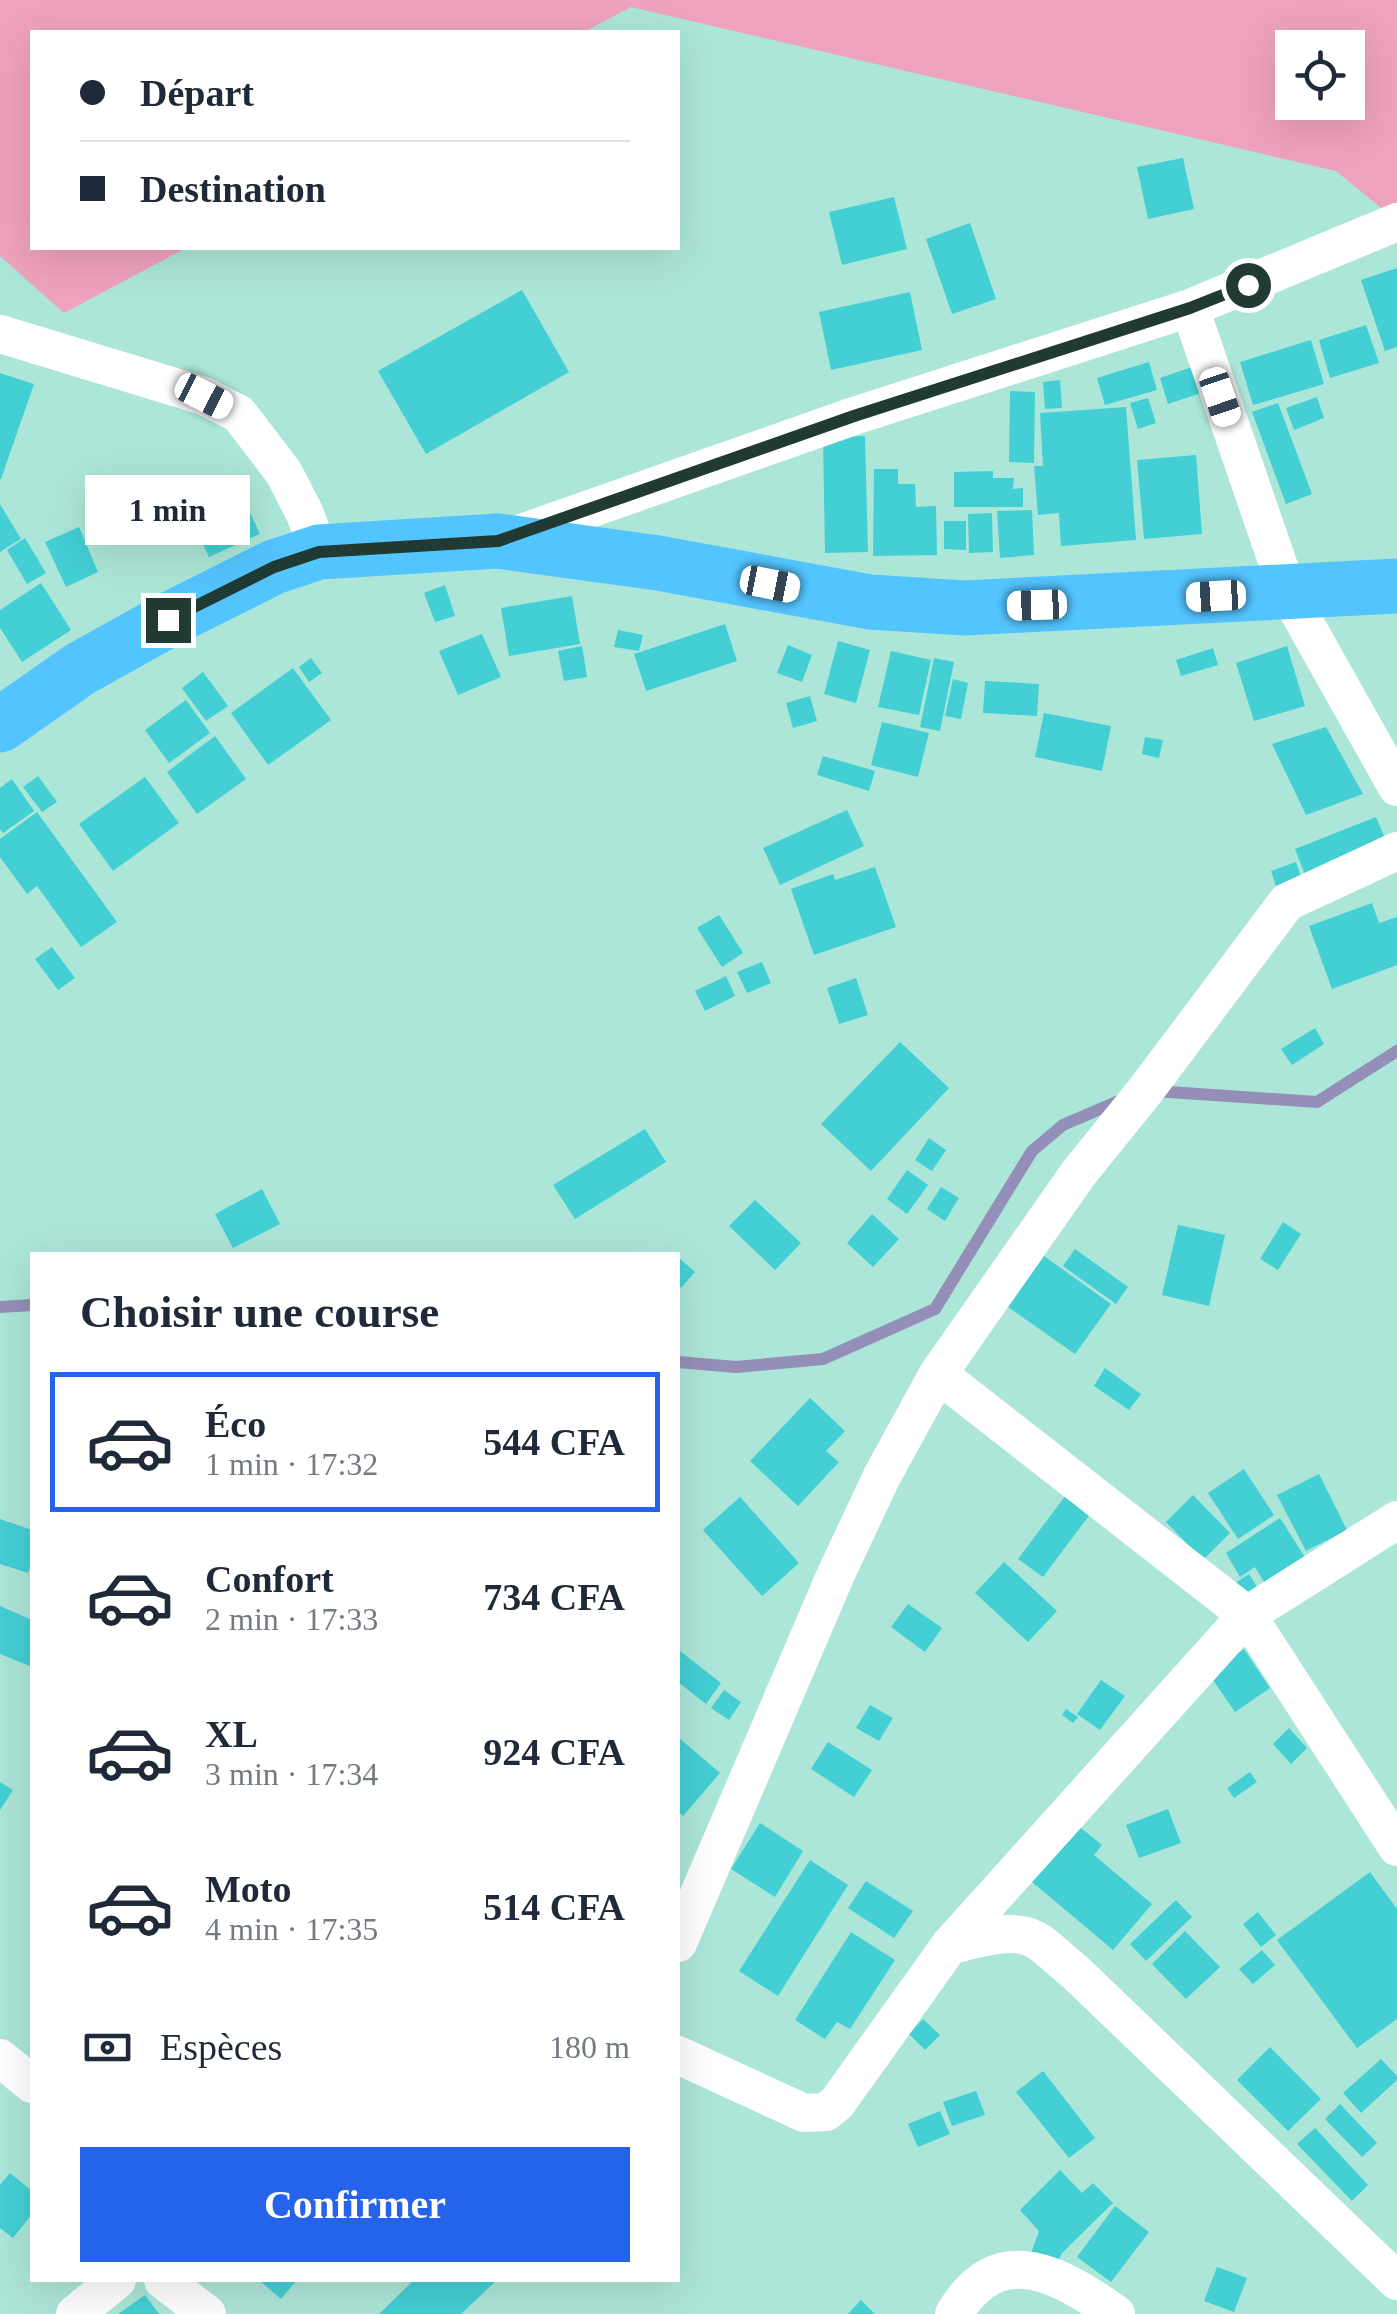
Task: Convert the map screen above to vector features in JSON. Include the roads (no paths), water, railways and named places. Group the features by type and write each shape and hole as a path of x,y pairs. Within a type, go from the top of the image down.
{"highway":[{"path":"0,725 80,669 168,620 274,567 319,552 498,541 658,563 870,602 965,608 1397,586"}],"street":[{"path":"498,541 854,416 1190,308 1397,222"},
{"path":"1190,308 1288,592 1397,787"},
{"path":"0,334 204,396 240,414 284,473 319,552"},
{"path":"680,1938 836,1574 882,1476 938,1374 1078,1174 1287,902 1397,851"},
{"path":"938,1374 1247,1616 1397,1846"},
{"path":"680,2056 804,2112 826,2112 837,2104 950,1945 1247,1616 1397,1520"},
{"path":"950,1945 998,1935 1020,1934 1036,1940 1073,1970 1397,2281"},
{"path":"0,2058 30,2082"},
{"path":"954,2314 990,2278 1005,2270 1025,2269 1042,2272 1084,2291 1116,2314"},
{"path":"75,2314 115,2282"},
{"path":"166,2282 207,2314"}],"waterway":[{"path":"1154,1091 1317,1102 1397,1051"},
{"path":"680,1362 736,1367 823,1359 935,1309 1032,1151 1063,1125 1121,1100"},
{"path":"0,1307 30,1305"}]}
